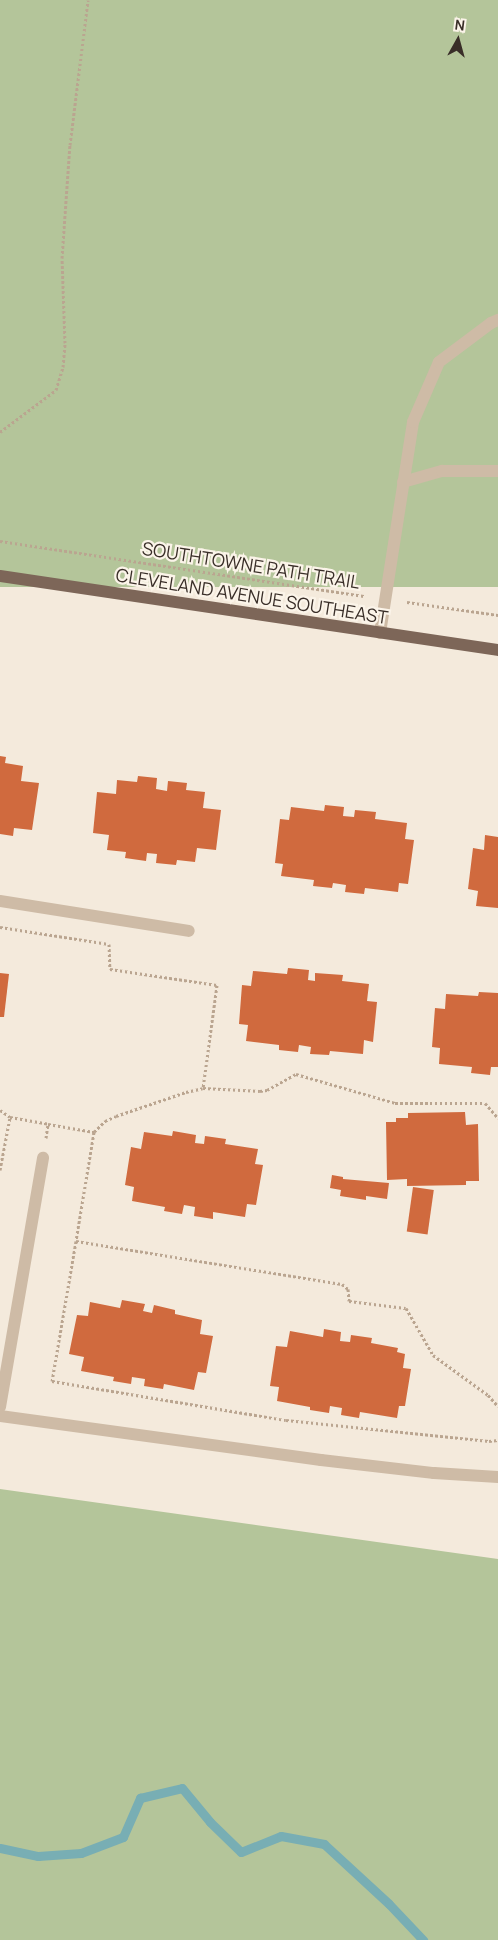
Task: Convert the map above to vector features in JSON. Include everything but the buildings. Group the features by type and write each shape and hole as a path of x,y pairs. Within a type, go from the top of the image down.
{"main road":[{"name":"CLEVELAND AVENUE SOUTHEAST","path":"0,576 498,650"}],"street":[{"path":"380,633 413,422 439,362 492,322 498,320"},
{"path":"403,482 442,471 498,471"},
{"path":"0,901 189,931"},
{"path":"0,1407 43,1158"},
{"path":"0,1416 321,1460 434,1473 498,1477"}],"path":[{"path":"0,432 56,390 63,367 65,343 62,258 70,145 88,0"},
{"name":"SOUTHTOWNE PATH TRAIL","path":"0,541 498,616"},
{"path":"0,928 108,944 110,969 216,985 203,1088"},
{"path":"498,1118 485,1103 395,1104 296,1074 267,1090 203,1088 105,1121 94,1132 52,1381 286,1420 489,1441 498,1440"},
{"path":"0,1110 10,1117 94,1132"},
{"path":"0,1170 10,1117"},
{"path":"43,1158 48,1124"},
{"path":"76,1241 342,1284 348,1289 349,1301 406,1308 433,1355 488,1395 498,1406"}],"green space":[{"path":"0,0 498,0 498,587 0,587"},
{"path":"0,1489 498,1559 498,1940 0,1940"}],"waterway":[{"path":"0,1848 38,1856 81,1853 123,1837 140,1798 182,1788 210,1822 241,1852 281,1836 324,1844 389,1904 423,1940"}]}
